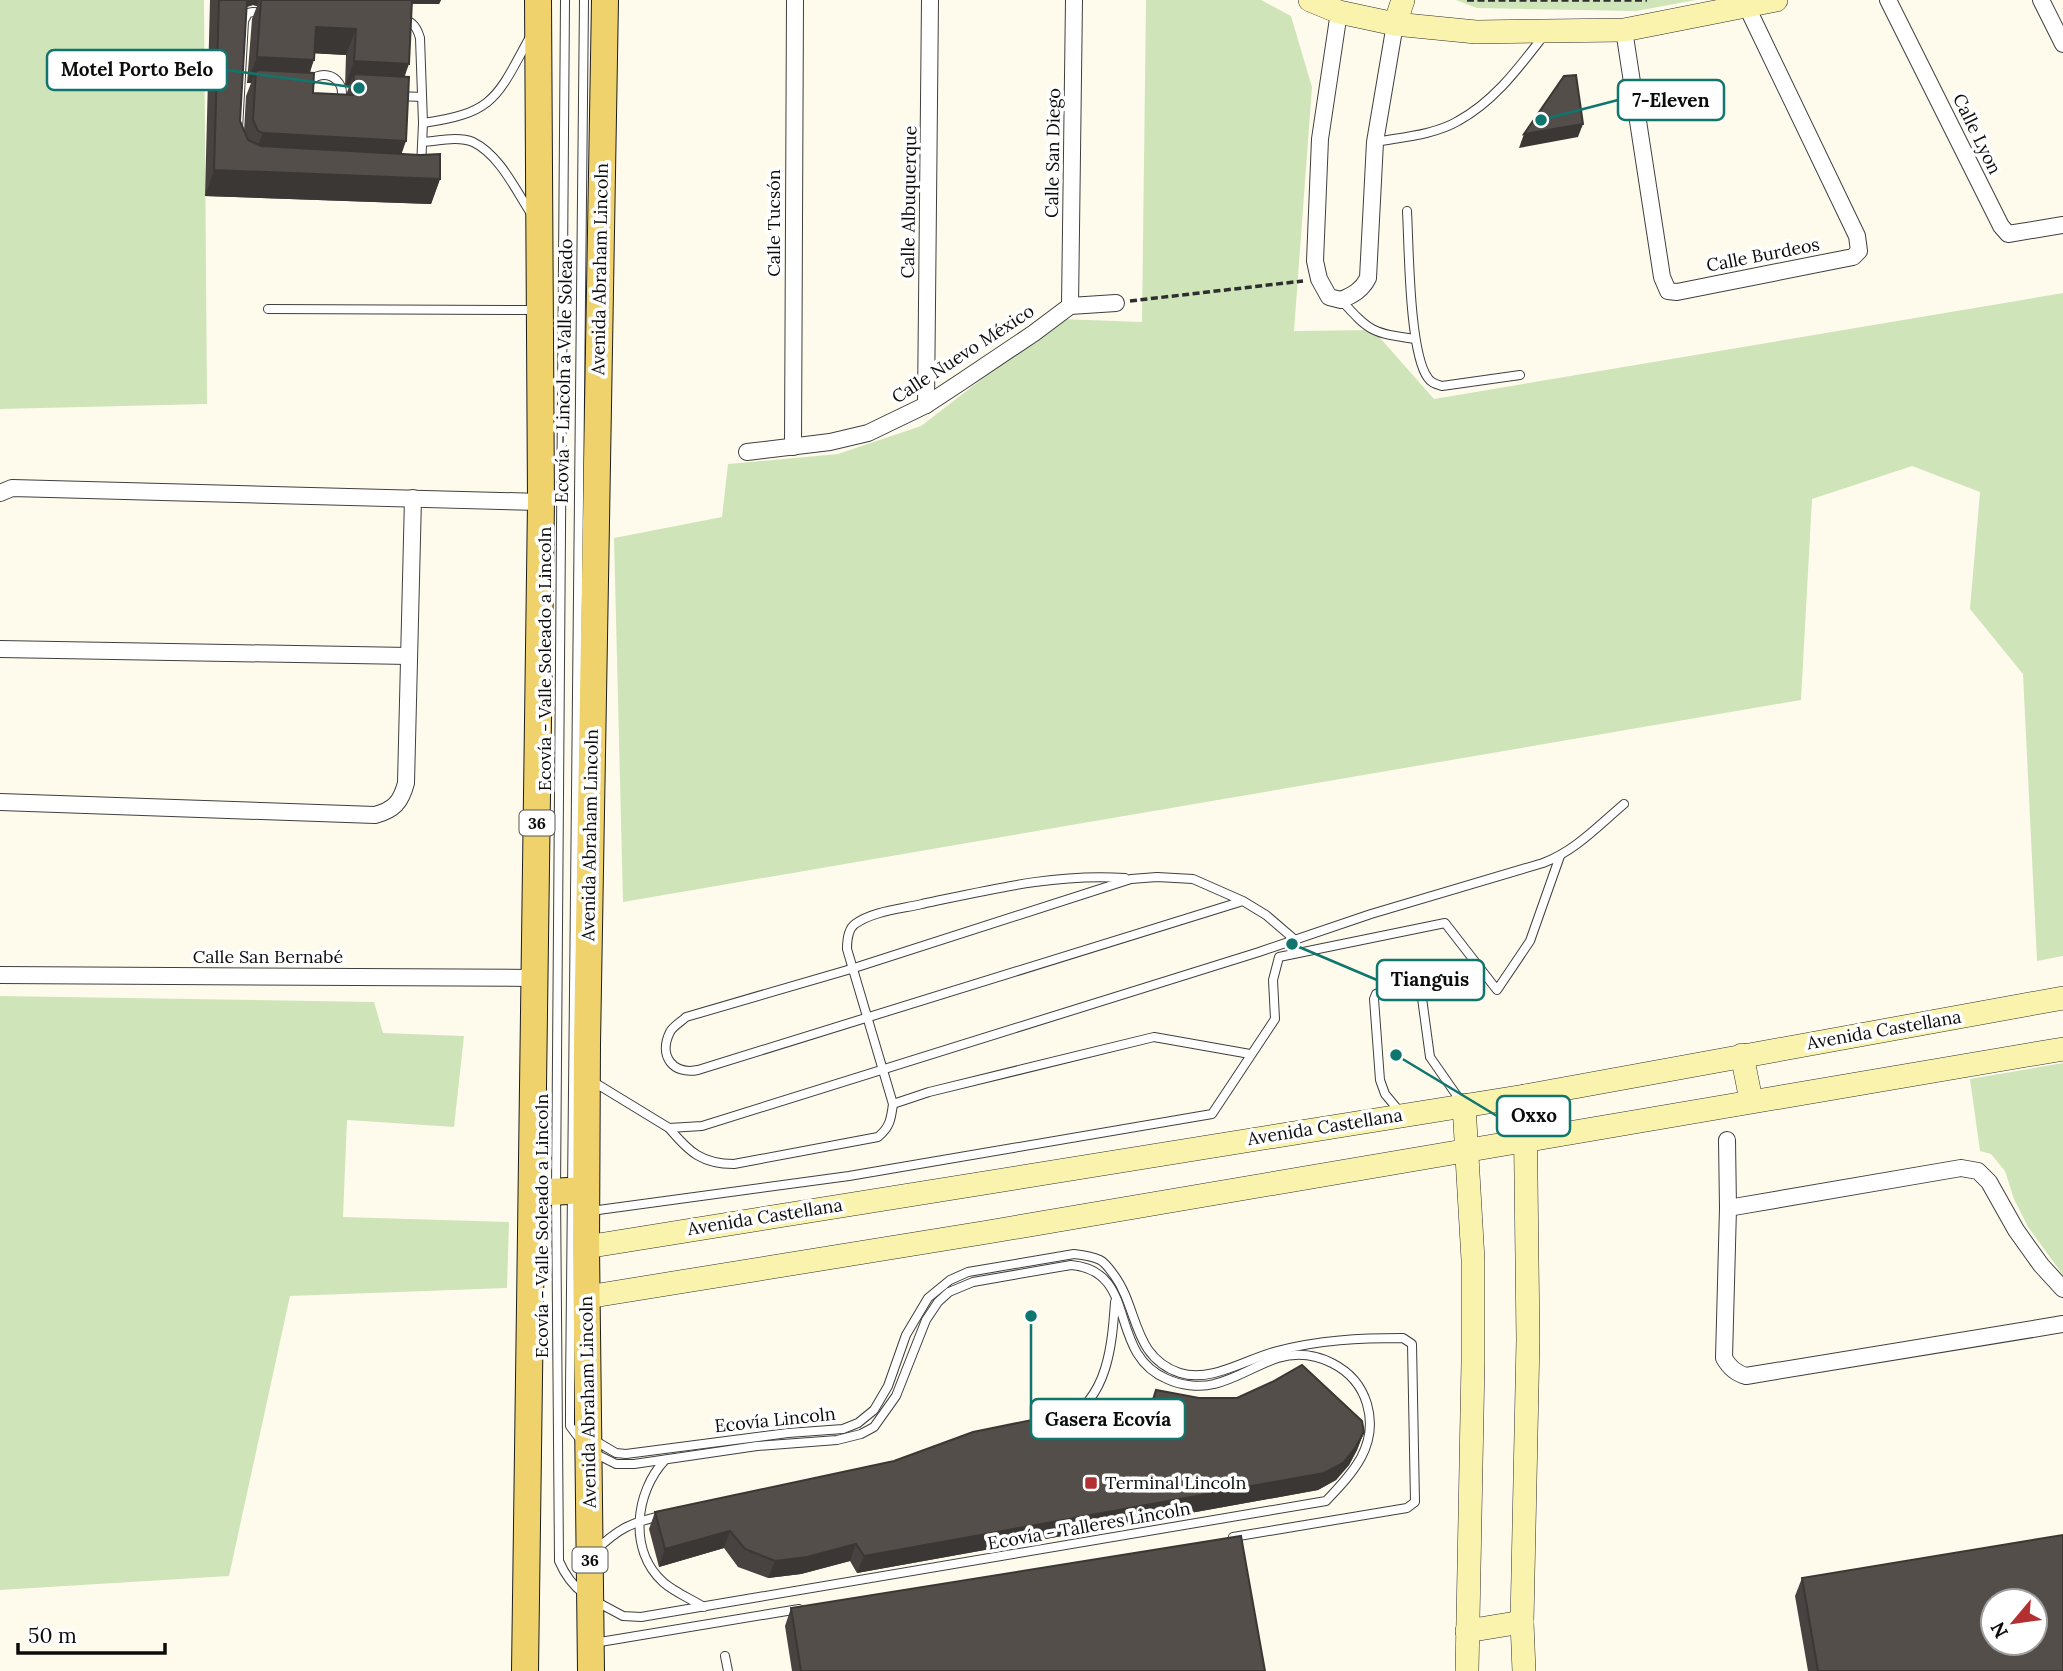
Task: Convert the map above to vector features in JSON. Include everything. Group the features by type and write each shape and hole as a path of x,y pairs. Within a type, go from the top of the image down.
{"main road":[{"name":"Avenida Abraham Lincoln","path":"591,1671 586,1247 567,1195 587,1078 605,0"},
{"name":"36","path":"526,1659 567,1195 536,978 541,502 538,11"},
{"path":"526,1659 541,1671"}],"street":[{"name":"Calle Tucsón","path":"793,447 795,0"},
{"name":"Calle Albuquerque","path":"926,405 930,0"},
{"name":"Calle San Diego","path":"1070,306 1074,0"},
{"path":"1310,0 1341,6 1395,24 1476,32 1624,30 1776,0"},
{"path":"1341,6 1320,139 1315,261 1319,279 1329,297 1341,300 1354,295 1368,278 1375,142 1395,24 1403,0"},
{"name":"Calle Lyon","path":"1888,0 2001,226 2008,234 2063,225"},
{"path":"2041,0 2063,44"},
{"name":"Calle Burdeos","path":"1624,30 1662,277 1668,291 1677,292 1853,257 1859,251 1857,236 1747,7"},
{"path":"1070,306 1116,303"},
{"name":"Calle Nuevo México","path":"747,452 830,442 868,433 926,405 1070,306"},
{"path":"0,493 12,488 541,502"},
{"path":"0,802 375,815 387,812 398,804 406,783 413,498"},
{"path":"0,649 409,656"},
{"name":"Calle San Bernabé","path":"0,975 536,978"},
{"name":"Avenida Castellana","path":"586,1247 1525,1096 2063,998"},
{"path":"587,1297 988,1232 2063,1049"},
{"path":"1742,1055 1751,1100"},
{"path":"1524,1671 1522,1622 1528,1340 1525,1096"},
{"path":"1464,1105 1473,1260 1467,1671"},
{"path":"1727,1140 1724,1358 1739,1374 1745,1376 2063,1324"},
{"path":"1728,1208 1961,1168 1978,1171 1989,1182 2016,1230 2040,1265 2063,1289"},
{"path":"1467,1631 1522,1622"}],"lane":[{"name":"Ecovía - Valle Soleado a Lincoln","path":"565,0 567,1195 559,1561 573,1586 591,1599"},
{"name":"Ecovía - Lincoln a Valle Soleado","path":"584,0 567,1195 570,1426 578,1439 589,1442"},
{"path":"423,123 458,118 475,112 491,100 502,87 538,11"},
{"path":"248,13 404,19 412,22 420,38 423,123 421,167 411,174 251,165 244,162 237,147 244,21 248,13"},
{"path":"1375,142 1425,133 1458,122 1502,89 1548,31"},
{"path":"324,75 334,77 340,84 342,93 340,102 333,109 324,111 308,102 306,92 309,83 324,75"},
{"path":"240,89 253,90"},
{"path":"293,92 306,92"},
{"path":"342,93 356,94"},
{"path":"382,95 422,97"},
{"path":"423,142 458,139 472,142 487,152 502,169 539,227"},
{"path":"1407,211 1415,340 1423,370 1430,381 1441,386 1520,375"},
{"path":"1341,300 1366,328 1385,335 1415,340"},
{"path":"268,309 540,310"},
{"path":"669,1128 702,1126 1560,856 1590,835 1624,804"},
{"path":"567,1195 849,1176 1212,1114 1275,1019 1273,981 1279,957 1445,923 1497,990 1530,942 1560,856"},
{"path":"587,1078 669,1128 700,1158 715,1164 734,1164 878,1137 891,1121 893,1104 846,949 853,925 876,915 1015,884 1101,876 1131,879 1193,878 1243,901 1266,915 1294,939"},
{"path":"1131,879 851,969 686,1017 671,1029 666,1044 667,1056 674,1068 684,1073 1243,901"},
{"path":"1403,1115 1389,1101 1380,1080 1374,999 1376,994 1383,990 1412,986 1419,989 1430,1057 1464,1105"},
{"path":"893,1104 929,1092 1154,1037 1250,1054"},
{"name":"Ecovía Lincoln","path":"589,1442 616,1453 626,1454 788,1433 843,1429 858,1423 874,1410 888,1386 917,1314 938,1288 958,1275 1074,1254 1100,1260 1126,1292 1145,1348 1161,1364 1193,1377 1211,1374 1276,1351 1347,1338 1408,1340 1412,1344 1415,1502 1407,1508 1217,1540"},
{"name":"Ecovía - Talleres Lincoln","path":"589,1442 599,1456 616,1464 635,1464 770,1444 837,1440 861,1434 874,1426 896,1396 926,1320 938,1302 949,1292 973,1282 1071,1265 1085,1266 1107,1279 1116,1295 1132,1347 1156,1373 1168,1380 1192,1386 1213,1385 1278,1358 1297,1355 1334,1363 1349,1374 1364,1393 1371,1418 1367,1444 1354,1473 1326,1501 704,1607 631,1617 623,1616 591,1599"},
{"path":"1058,1424 1072,1417 1086,1404 1099,1385 1113,1337 1116,1295 1114,1275"},
{"path":"665,1460 652,1473 643,1496 640,1521 643,1552 663,1583 704,1607"},
{"path":"589,1555 609,1537 640,1521 667,1515"},
{"path":"591,1643 809,1607"},
{"path":"725,1656 728,1671"}],"path":[{"path":"1467,0 1647,0"},
{"path":"1116,303 1319,279"}],"green space":[{"path":"0,0 204,0 207,404 0,409"},
{"path":"1146,0 1261,0 1291,16 1312,87 1294,331 1373,330 1434,399 2063,293 2063,956 2037,961 2023,674 1970,609 1980,492 1912,466 1812,499 1801,700 623,902 614,538 722,517 728,464 838,454 921,426 1060,319 1142,322"},
{"path":"1456,0 1696,0 1636,11 1477,8"},
{"path":"0,996 374,1002 383,1033 464,1036 454,1127 347,1120 343,1217 509,1222 507,1288 290,1296 229,1576 0,1590"},
{"path":"2063,1063 2063,1275 2028,1227 2014,1199 2005,1171 1991,1154 1980,1151 1970,1079"}],"building":[{"path":"219,0 247,0 240,121 248,140 261,146 440,154 440,179 214,170"},
{"path":"261,0 412,0 409,64 354,61 356,29 316,27 314,60 257,57"},
{"path":"256,70 314,73 313,93 353,95 354,74 409,77 406,141 258,131 253,120"},
{"path":"1576,75 1583,124 1524,134 1564,76"},
{"name":"Terminal Lincoln","path":"1302,1365 1362,1421 1364,1432 1355,1448 1343,1463 1324,1473 864,1556 856,1544 807,1557 775,1561 745,1549 730,1531 665,1549 655,1512 894,1461 973,1432 1057,1415 1094,1414 1145,1425 1156,1390 1199,1398 1237,1398"},
{"path":"2063,1535 2063,1671 1818,1671 1802,1578"},
{"path":"1241,1536 1265,1671 801,1671 791,1608"}],"place":[{"name":"Motel Porto Belo","path":"359,88"},
{"name":"7-Eleven","path":"1541,120"},
{"name":"Tianguis","path":"1292,944"},
{"name":"Oxxo","path":"1396,1055"},
{"name":"Gasera Ecovía","path":"1031,1316"},
{"name":"Terminal Lincoln","path":"1091,1483"}]}
